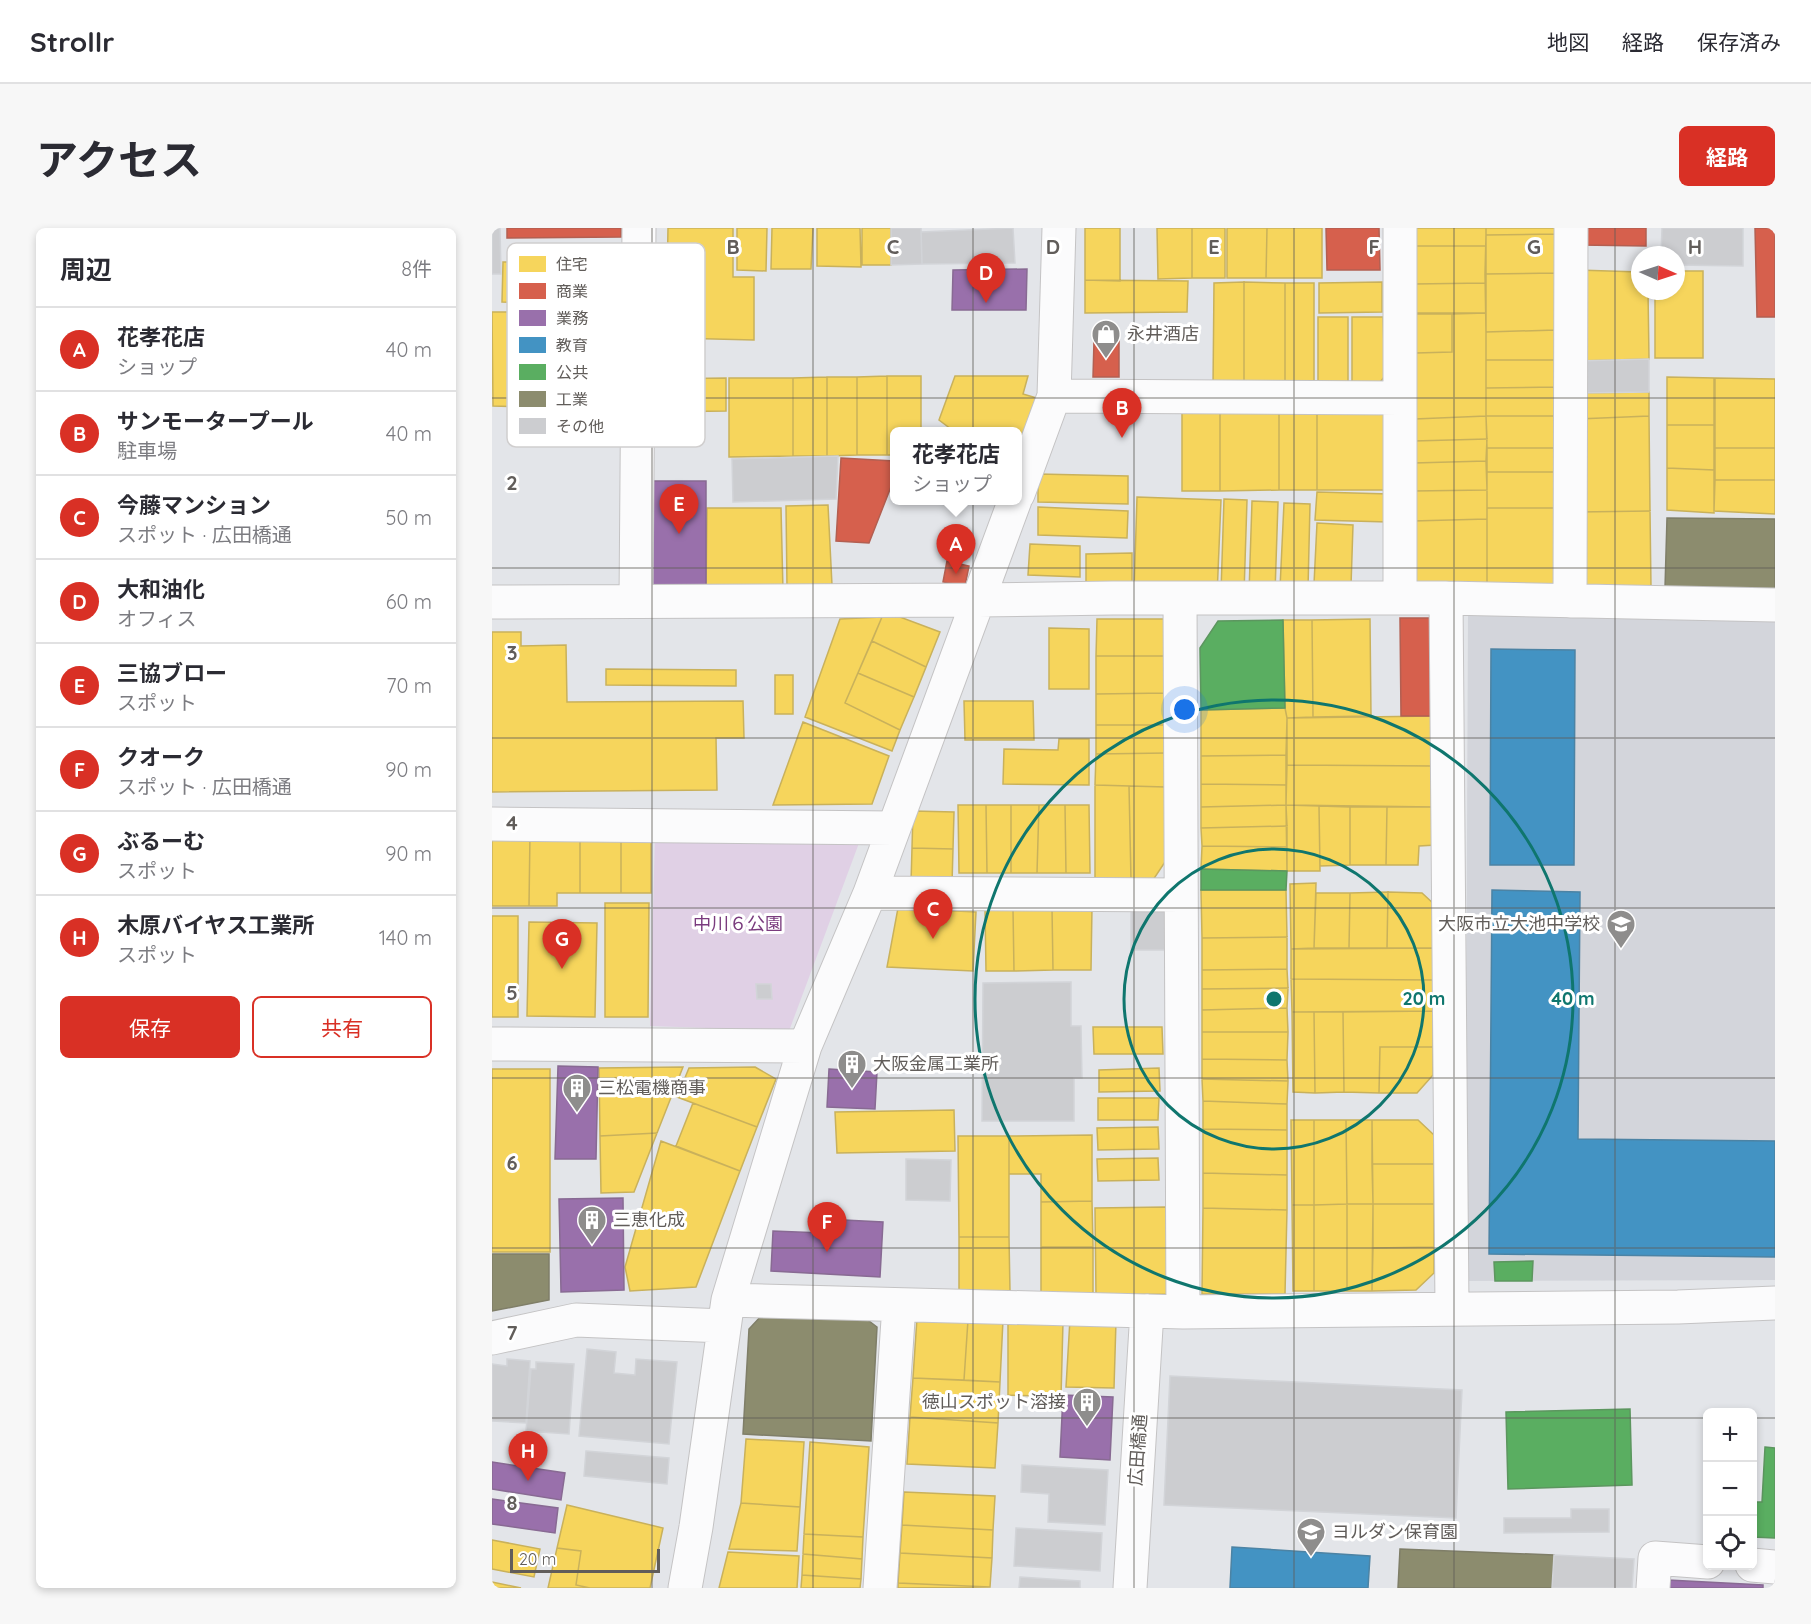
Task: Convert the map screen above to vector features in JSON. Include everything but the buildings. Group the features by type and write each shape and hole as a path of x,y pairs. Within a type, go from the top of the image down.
{"street":[{"path":"639,228 639,243"},
{"path":"1022,481 1054,396 1059,228"},
{"path":"1400,228 1400,598"},
{"path":"1570,601 1571,228"},
{"path":"1054,396 1400,398"},
{"path":"636,601 637,447"},
{"path":"685,1588 696,1527 726,1313 805,1046 870,893 1014,505"},
{"path":"492,602 1446,598 1775,605"},
{"path":"1446,598 1452,1309"},
{"path":"1180,599 1183,1312"},
{"path":"492,824 893,828"},
{"path":"870,893 1181,895"},
{"path":"492,1044 805,1046"},
{"path":"492,1338 576,1320 899,1305 1183,1312 1678,1307 1775,1303"},
{"path":"880,1588 899,1305"},
{"name":"広田橋通","path":"1130,1588 1147,1311"},
{"path":"1654,1573 1703,1563"},
{"path":"1757,1565 1775,1567"}],"shaded area":[{"name":"大阪市立大池中学校","path":"1468,614 1775,619 1775,1280 1465,1281"}],"green space":[{"name":"中川６公園","path":"655,835 859,843 789,1031 650,1026"}],"place":[{"name":"大和油化","path":"986,303"},
{"name":"永井酒店","path":"1106,360"},
{"name":"サンモータープール","path":"1122,438"},
{"name":"三協ブロー","path":"679,534"},
{"name":"花孝花店","path":"956,574"},
{"name":"今藤マンション","path":"933,939"},
{"name":"大阪市立大池中学校","path":"1621,950"},
{"name":"ぶるーむ","path":"562,969"},
{"name":"大阪金属工業所","path":"852,1090"},
{"name":"三松電機商事","path":"577,1114"},
{"name":"三恵化成","path":"592,1246"},
{"name":"クオーク","path":"827,1252"},
{"name":"徳山スポット溶接","path":"1087,1428"},
{"name":"木原バイヤス工業所","path":"528,1481"},
{"name":"ヨルダン保育園","path":"1311,1558"}]}
